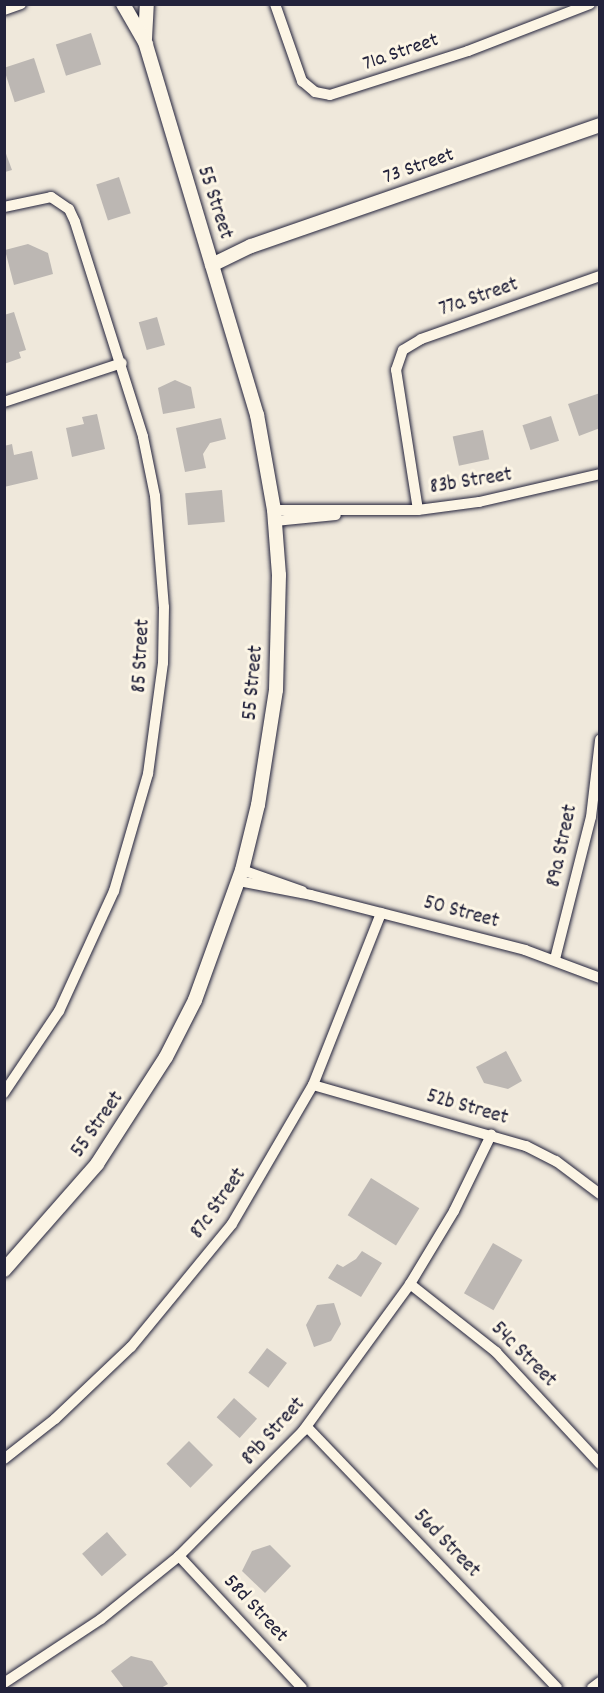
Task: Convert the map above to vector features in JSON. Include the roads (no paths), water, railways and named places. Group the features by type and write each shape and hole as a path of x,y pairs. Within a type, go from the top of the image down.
{"street":[{"path":"4,9 21,4"},
{"name":"55 Street","path":"4,1270 64,1206 134,1112 195,1000 241,876 267,759 276,690 279,609 274,516 257,415 146,44 123,4"},
{"name":"55 Street","path":"146,44 147,4"},
{"name":"71a Street","path":"275,4 302,81 315,92 330,95 448,58 590,4"},
{"name":"73 Street","path":"211,260 600,125"},
{"name":"85 Street","path":"4,207 43,196 63,202 75,222 122,363 155,496 162,551 164,607 157,719 135,828 114,891 58,1011 4,1093"},
{"name":"77a Street","path":"418,510 398,380 398,359 411,343 600,276"},
{"path":"4,402 122,363"},
{"name":"83b Street","path":"274,516 418,510 490,500 599,478"},
{"name":"89a Street","path":"555,959 595,817 600,740"},
{"name":"50 Street","path":"241,876 555,959 600,978"},
{"name":"87c Street","path":"4,1459 94,1384 193,1275 261,1179 313,1085 381,913"},
{"name":"52b Street","path":"313,1085 490,1135 556,1161 600,1194"},
{"name":"89b Street","path":"4,1683 101,1619 178,1556 266,1472 307,1427 410,1284 454,1211 490,1135"},
{"name":"54c Street","path":"410,1284 496,1352 600,1464"},
{"name":"56d Street","path":"307,1427 557,1689"},
{"name":"58d Street","path":"178,1556 302,1689"},
{"path":"592,1689 600,1682"}]}
